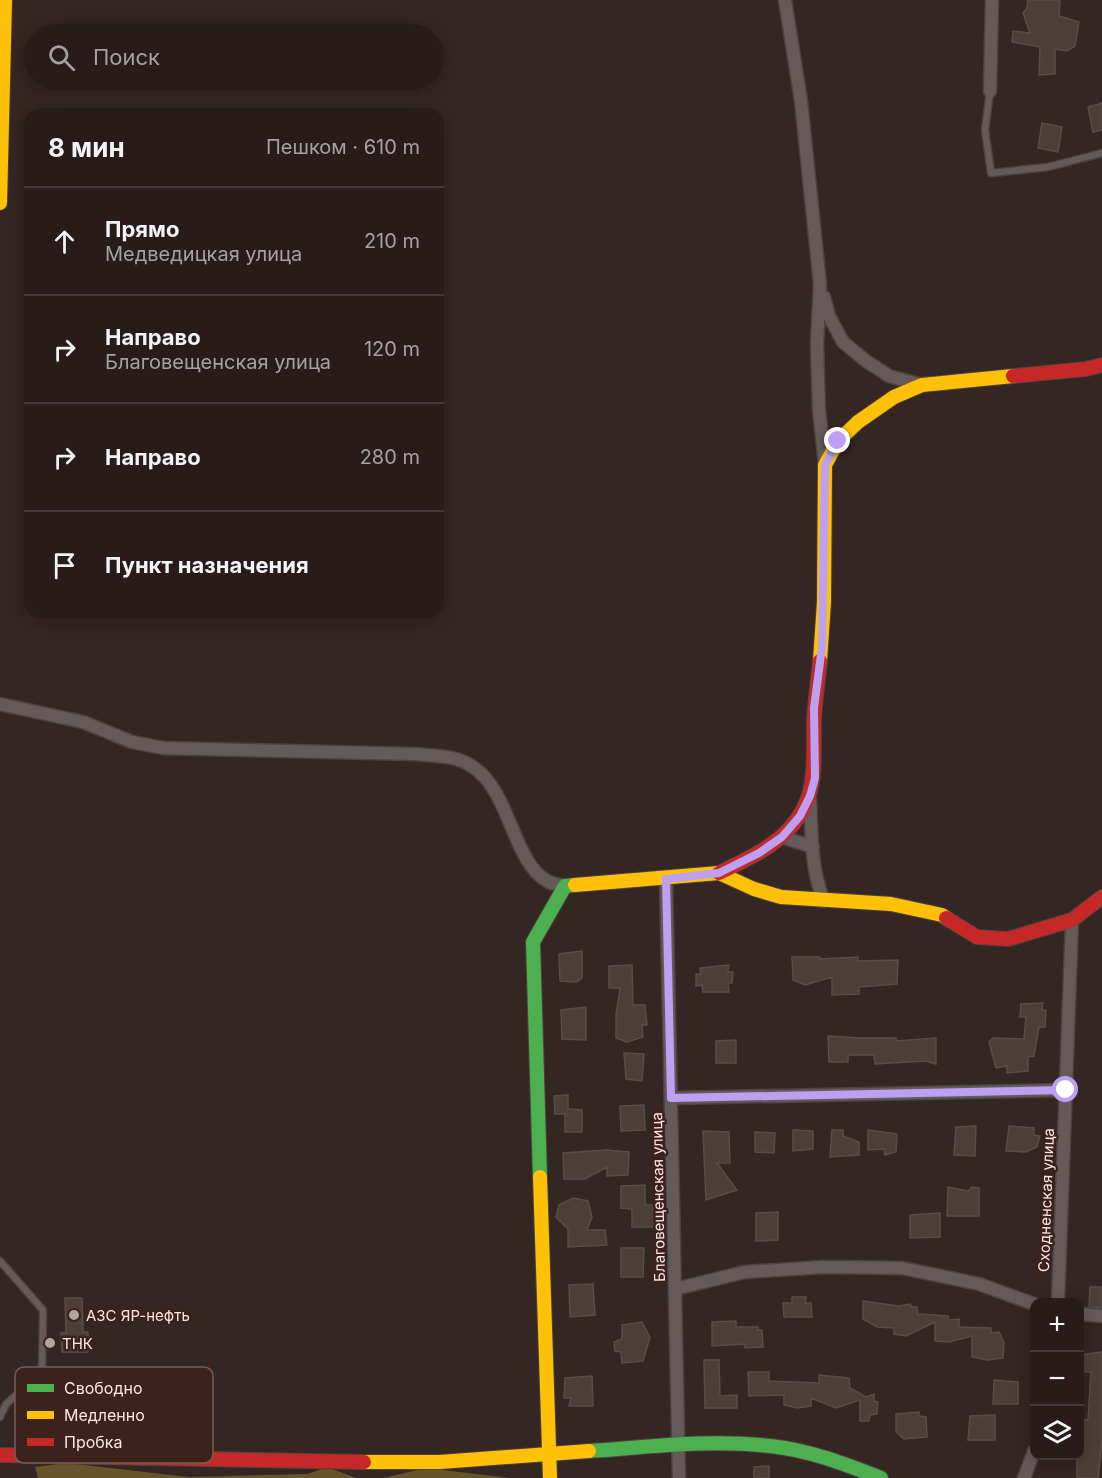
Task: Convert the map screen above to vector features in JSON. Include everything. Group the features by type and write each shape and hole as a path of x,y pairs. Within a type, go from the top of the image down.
{"main road":[{"path":"0,202 5,0"},
{"path":"550,1478 533,942 565,886 719,873 759,853 782,837 800,816 810,796 815,778 814,708 822,647 825,465 838,441 858,422 894,397 922,385 1086,369 1102,365"},
{"path":"719,873 754,889 781,897 891,904 942,915 977,937 1008,939 1072,920 1102,897"},
{"path":"213,1459 440,1462 550,1453 736,1443 772,1446 839,1462 881,1478"},
{"path":"0,1455 15,1455"}],"street":[{"path":"785,0 801,101 820,284 817,344 819,410 825,465"},
{"path":"990,91 992,0"},
{"path":"820,284 829,316 843,342 889,376 922,385"},
{"path":"0,704 83,722 132,742 163,748 393,753 451,757 473,767 489,781 532,866 547,881 565,886"},
{"path":"810,796 816,884 824,901"},
{"path":"782,837 813,847"},
{"name":"Благовещенская улица","path":"666,879 680,1478"},
{"name":"Сходненская улица","path":"1058,1298 1072,920"},
{"path":"671,1098 1066,1090"},
{"path":"675,1289 745,1272 823,1267 902,1268 979,1284 1030,1302"},
{"path":"1084,1314 1102,1316"},
{"path":"1024,1478 1031,1460"}],"lane":[{"path":"990,91 985,130 991,174 1048,167 1102,153"},
{"path":"0,1261 43,1310 42,1367"},
{"path":"0,1417 6,1404 15,1396"}],"shaded area":[{"path":"67,1463 188,1477 308,1474 327,1467 356,1478 38,1478 35,1467"},
{"path":"426,1468 511,1478 383,1478"}],"building":[{"path":"1028,0 1060,0 1059,16 1079,22 1075,46 1067,51 1055,49 1055,74 1039,75 1040,47 1012,42 1013,31 1030,33 1023,13 1027,8"},
{"path":"1102,103 1102,130 1093,132 1088,107"},
{"path":"1042,123 1062,127 1058,152 1038,148"},
{"path":"582,951 582,978 577,982 560,981 559,954"},
{"path":"792,957 820,957 820,959 858,957 858,961 898,960 897,984 859,987 859,994 832,995 832,977 805,985 793,980"},
{"path":"632,965 633,1005 645,1005 647,1025 642,1025 643,1037 627,1042 616,1038 616,1015 620,988 609,988 609,966"},
{"path":"729,965 728,972 733,972 732,983 728,983 729,992 703,992 702,985 696,986 696,974 701,974 700,968"},
{"path":"1043,1003 1042,1010 1046,1010 1045,1027 1039,1027 1034,1056 1028,1057 1028,1071 1007,1073 1007,1066 996,1068 989,1042 993,1038 1024,1039 1026,1017 1020,1017 1021,1004"},
{"path":"586,1007 586,1040 562,1039 561,1010"},
{"path":"828,1036 896,1038 896,1041 936,1038 936,1064 925,1061 875,1064 874,1055 848,1055 848,1062 829,1062"},
{"path":"736,1040 736,1063 716,1063 716,1041"},
{"path":"624,1053 644,1054 642,1081 626,1079"},
{"path":"568,1095 568,1109 582,1110 582,1132 565,1132 565,1114 555,1114 554,1096"},
{"path":"644,1105 645,1130 621,1131 620,1106"},
{"path":"976,1126 975,1156 954,1155 956,1127"},
{"path":"1009,1126 1034,1128 1034,1135 1040,1136 1037,1147 1026,1152 1006,1151"},
{"path":"793,1130 813,1131 813,1149 793,1151"},
{"path":"832,1130 843,1130 843,1136 859,1142 859,1155 830,1157"},
{"path":"868,1130 897,1134 896,1152 885,1155 884,1149 868,1150"},
{"path":"703,1131 729,1132 730,1163 717,1163 737,1190 706,1200"},
{"path":"755,1132 775,1133 774,1153 755,1152"},
{"path":"607,1150 629,1152 628,1175 607,1176 607,1167 585,1179 564,1179 563,1153"},
{"path":"645,1185 645,1205 656,1205 655,1227 632,1227 632,1209 621,1208 621,1186"},
{"path":"948,1187 968,1191 972,1187 979,1188 979,1216 947,1216"},
{"path":"573,1198 588,1201 592,1217 587,1230 605,1230 607,1245 568,1247 568,1229 556,1217 559,1205"},
{"path":"778,1212 778,1240 756,1241 756,1213"},
{"path":"940,1213 940,1237 910,1238 910,1215"},
{"path":"621,1248 644,1248 643,1277 621,1277"},
{"path":"593,1284 595,1315 570,1317 569,1285"},
{"path":"1090,1287 1102,1287 1102,1308 1089,1307"},
{"path":"792,1297 806,1297 805,1303 811,1303 812,1317 784,1317 783,1303 792,1303"},
{"name":"АЗС ЯР-нефть","path":"65,1298 82,1298 83,1332 88,1332 88,1352 62,1352 61,1333 66,1333"},
{"path":"863,1301 899,1306 910,1304 912,1307 917,1307 918,1314 948,1316 949,1320 959,1319 959,1327 991,1328 991,1333 999,1332 1004,1343 1003,1358 987,1360 972,1357 972,1336 949,1342 935,1341 935,1322 906,1336 894,1334 894,1328 877,1327 863,1319"},
{"path":"736,1321 736,1327 758,1327 758,1330 762,1330 763,1347 745,1348 745,1344 712,1346 712,1322"},
{"path":"642,1322 650,1337 643,1361 622,1363 621,1352 615,1351 614,1342 622,1339 622,1325"},
{"path":"1102,1352 1102,1440 1098,1478 1077,1478 1077,1460 1084,1460 1084,1420 1088,1420 1091,1372 1084,1371 1084,1354"},
{"path":"704,1360 719,1360 720,1396 737,1395 737,1408 705,1408"},
{"path":"748,1372 769,1372 769,1381 819,1383 819,1375 849,1378 850,1388 866,1397 874,1394 874,1401 878,1402 877,1414 870,1415 869,1421 860,1421 860,1400 836,1408 811,1398 811,1406 797,1408 784,1405 784,1395 749,1396"},
{"path":"592,1376 593,1406 569,1406 571,1398 564,1398 565,1378"},
{"path":"994,1380 1018,1382 1018,1404 993,1404"},
{"path":"919,1412 919,1416 926,1417 927,1437 904,1439 896,1432 896,1414"},
{"path":"995,1415 995,1440 968,1440 970,1416"},
{"path":"769,1466 769,1478 754,1478 754,1467"}],"traffic: fast":[{"path":"540,1177 533,942 565,886 575,885"},
{"path":"589,1451 702,1443 770,1446 813,1454 881,1478"}],"traffic: slow":[{"path":"0,203 5,0"},
{"path":"820,661 824,602 825,465 838,441 858,422 894,397 922,385 1013,376"},
{"path":"575,885 719,873 754,889 781,897 891,904 942,915 946,918"},
{"path":"540,1177 550,1478"},
{"path":"364,1462 440,1462 589,1451"}],"traffic: jam":[{"path":"1013,376 1086,369 1102,365"},
{"path":"719,873 775,842 803,810 812,782 814,713 820,661"},
{"path":"946,918 977,937 1008,939 1072,920 1102,897"},
{"path":"0,1455 15,1455"},
{"path":"213,1459 364,1462"}],"place":[{"name":"АЗС ЯР-нефть","path":"74,1315"},
{"name":"ТНК","path":"50,1343"}],"route":[{"path":"838,441 825,465 822,647 814,708 815,778 810,796 800,816 782,837 759,853 719,873 666,879 671,1098 1066,1090"}]}
